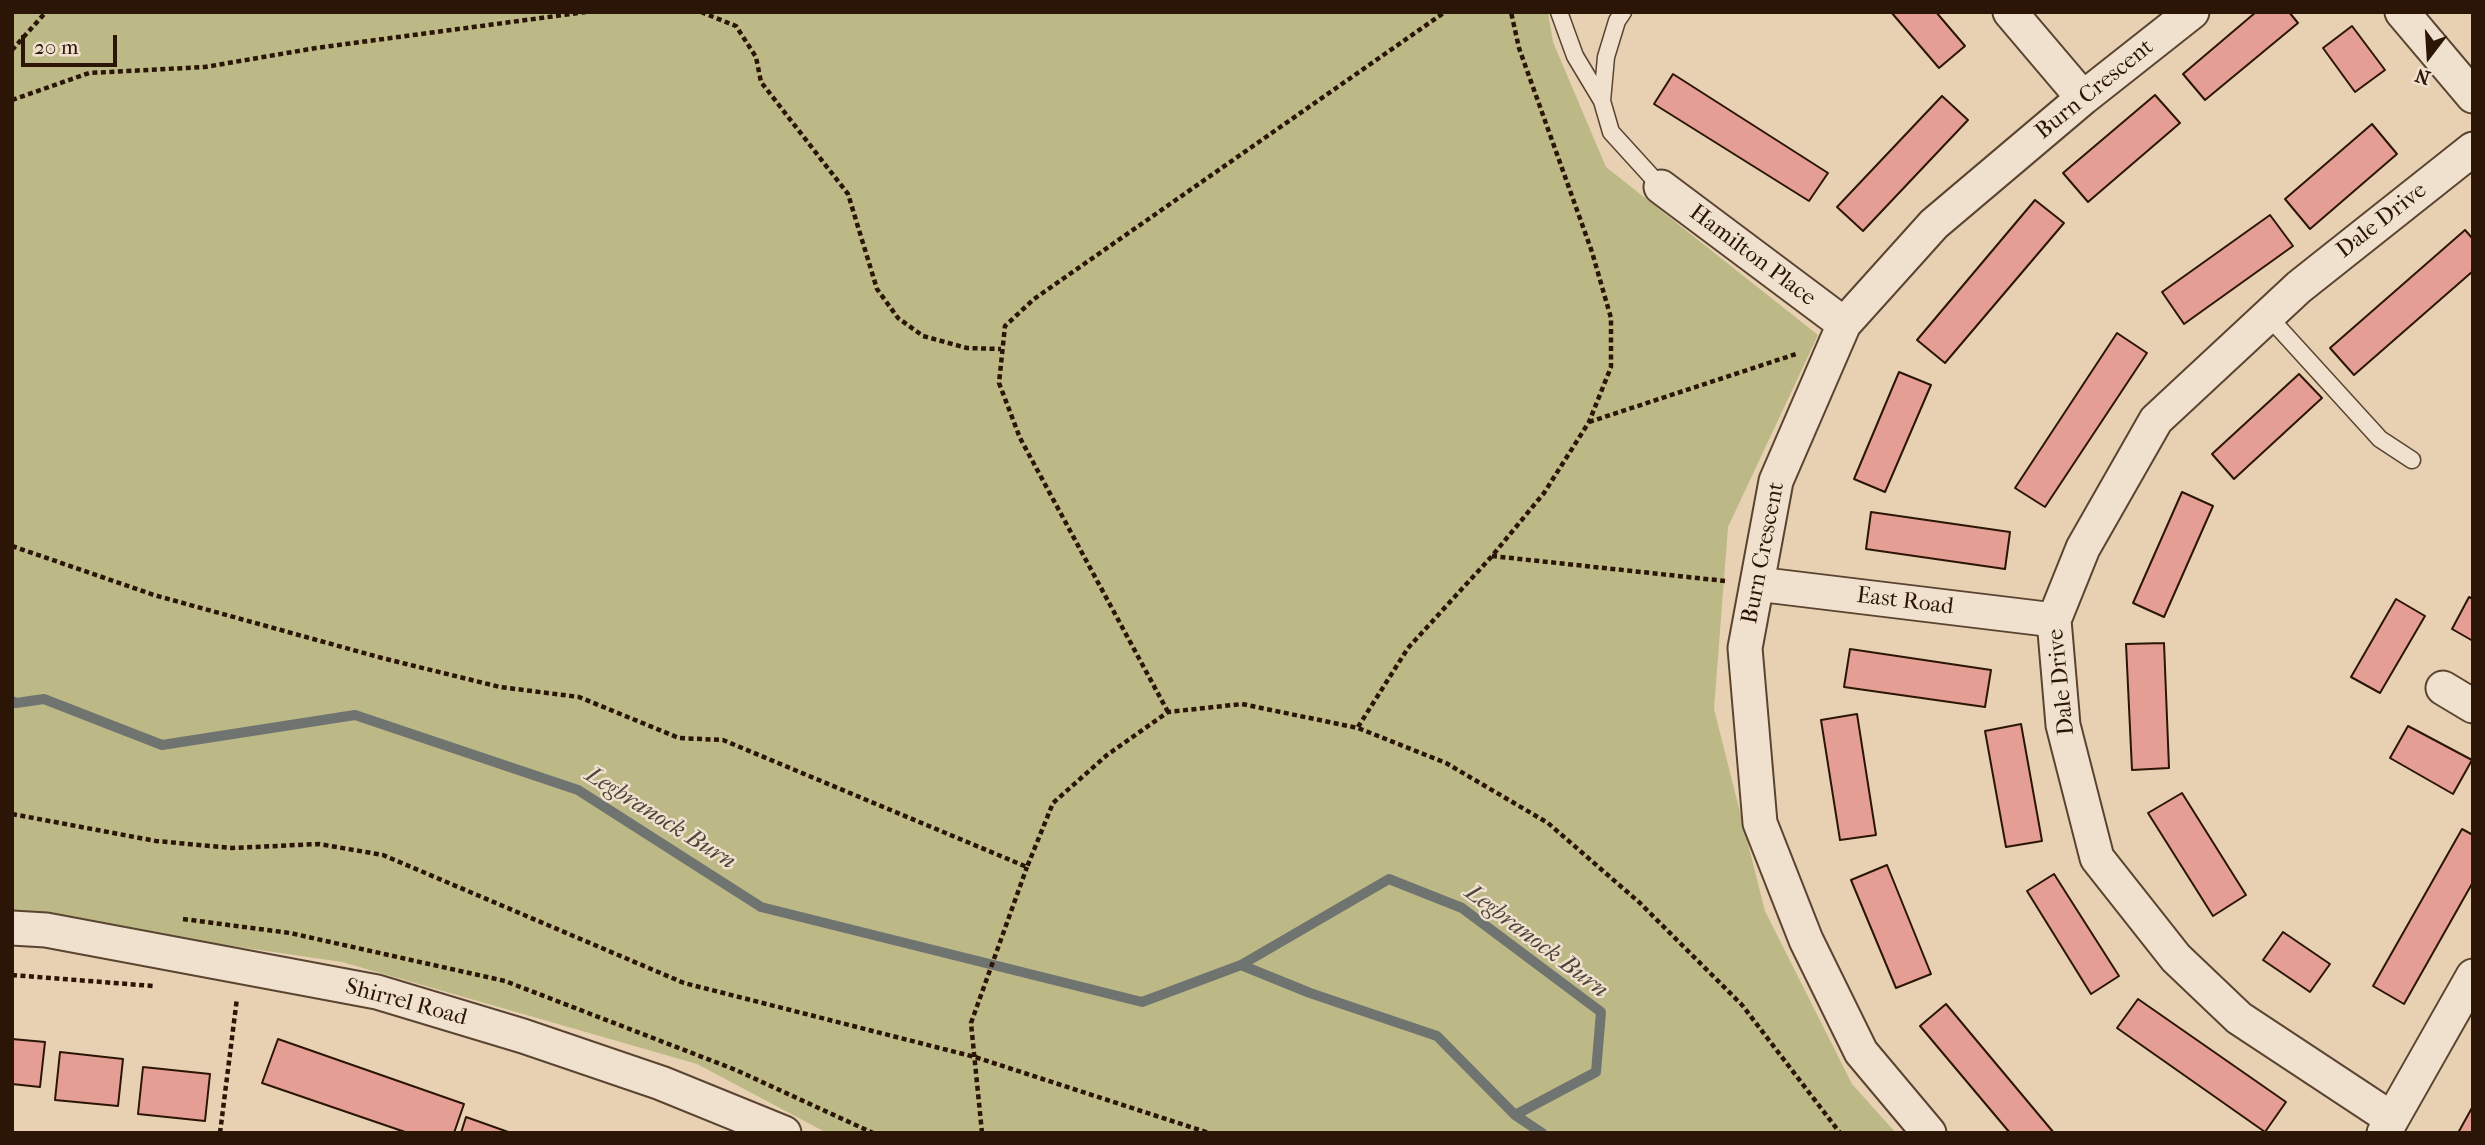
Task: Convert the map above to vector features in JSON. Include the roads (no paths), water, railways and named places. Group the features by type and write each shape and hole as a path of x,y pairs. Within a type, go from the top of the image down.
{"street":[{"path":"2010,12 2082,98"},
{"name":"Burn Crescent","path":"1929,1133 1861,1052 1806,940 1760,824 1745,648 1776,481 1840,332 1934,224 2082,98 2192,12"},
{"path":"2402,12 2473,96"},
{"name":"Dale Drive","path":"2388,1126 2239,1018 2176,958 2097,858 2063,725 2054,620 2083,548 2156,420 2299,287 2473,149"},
{"name":"Hamilton Place","path":"1661,187 1840,332"},
{"name":"East Road","path":"1757,584 2054,620"},
{"path":"2443,688 2473,706"},
{"name":"Shirrel Road","path":"12,928 46,929 377,992 523,1036 662,1083 784,1133"},
{"path":"2388,1126 2473,976"}],"lane":[{"path":"1559,12 1575,56 1602,101 1611,132 1661,187"},
{"path":"1602,101 1606,57 1617,21 1623,12"},
{"path":"2268,316 2380,439 2412,460"}],"waterway":[{"name":"Legbranock Burn","path":"12,701 16,703 44,699 162,745 355,715 578,790 761,907 1142,1002 1241,965 1310,993 1437,1036 1515,1115"},
{"name":"Legbranock Burn","path":"1241,965 1389,879 1462,908 1601,1012 1596,1072 1515,1115 1542,1133"}]}
